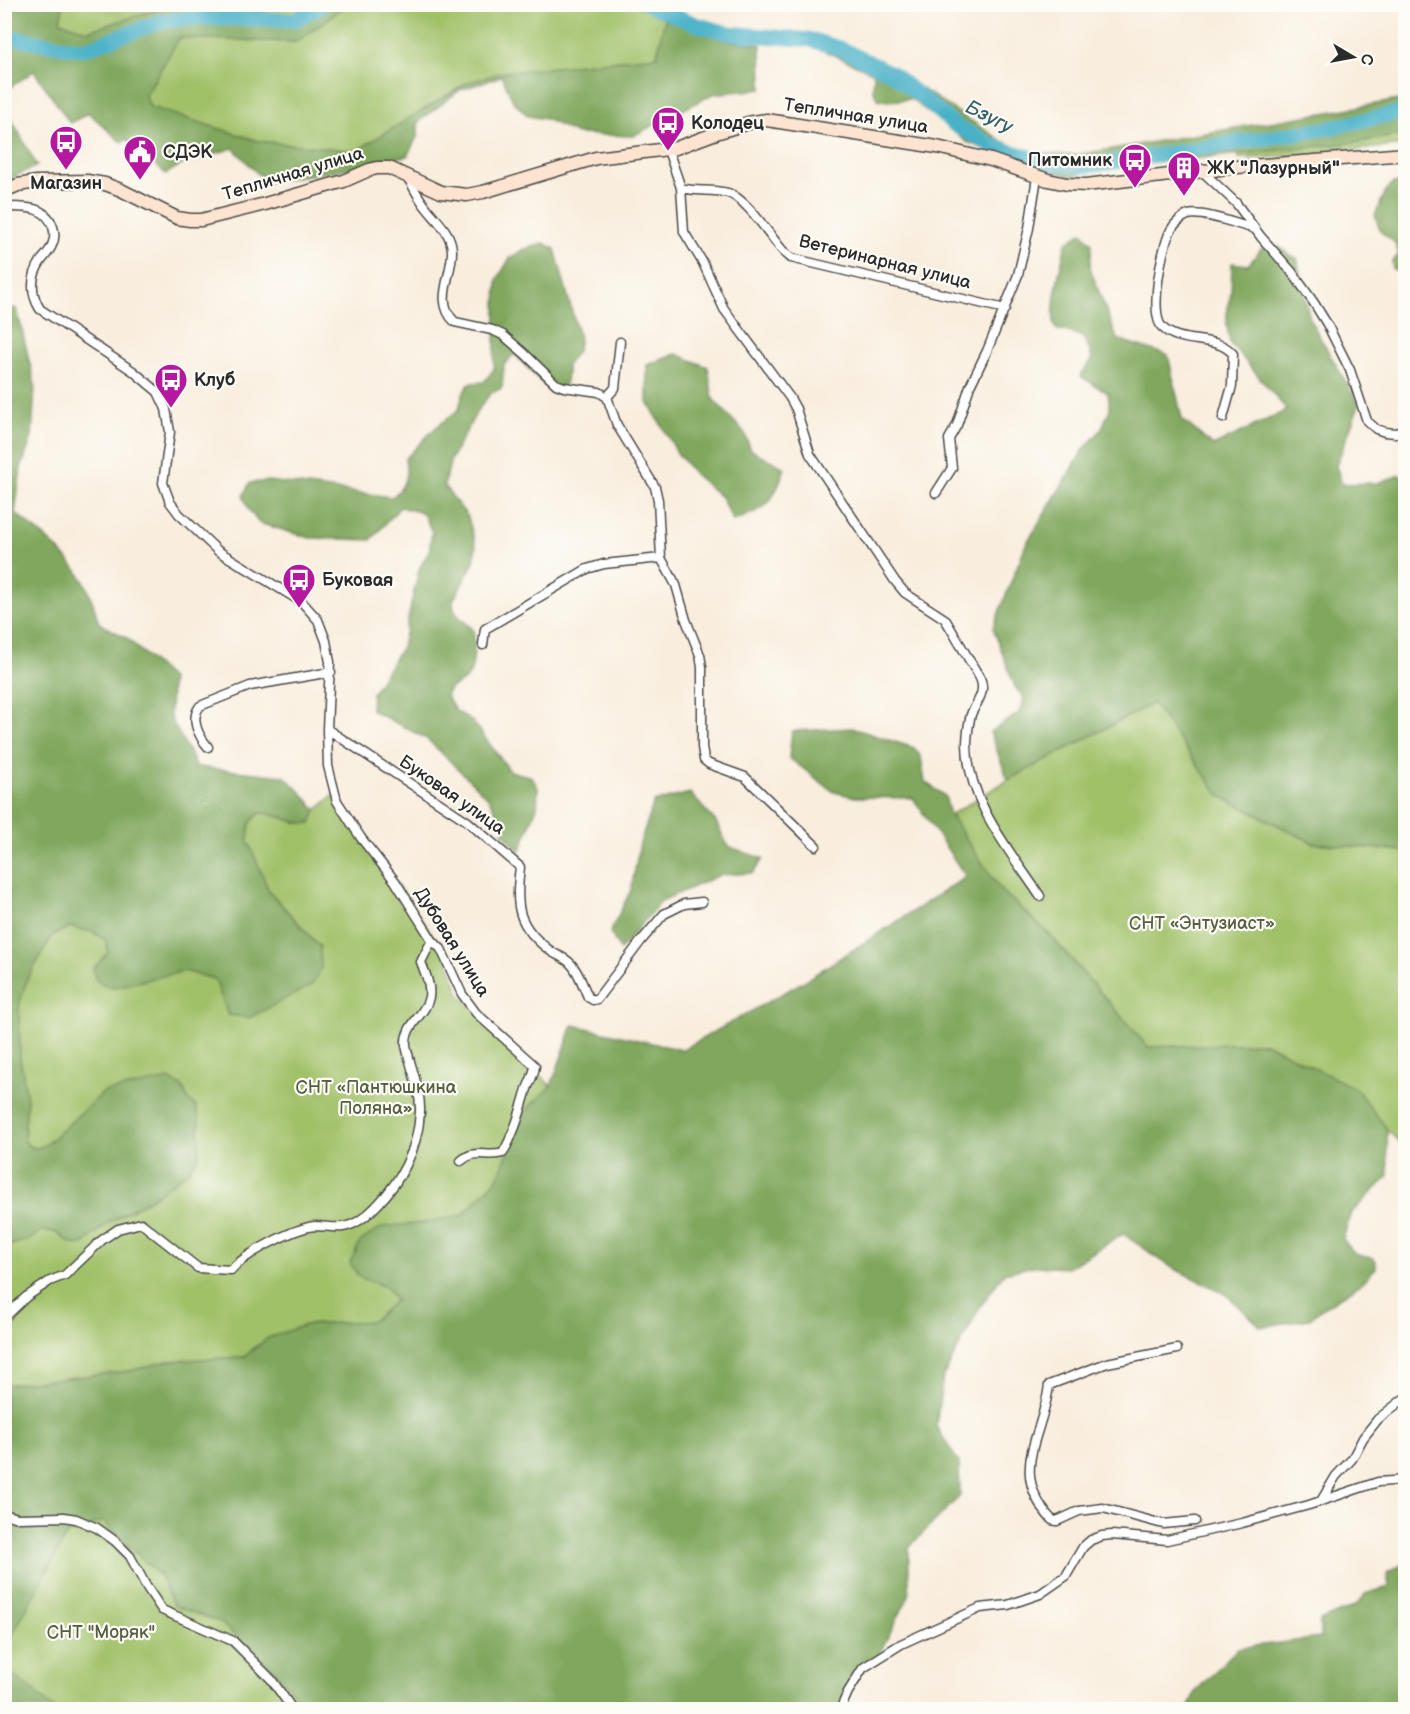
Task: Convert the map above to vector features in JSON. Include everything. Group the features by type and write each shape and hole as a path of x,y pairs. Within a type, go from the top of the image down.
{"street":[{"name":"Тепличная улица","path":"4,191 18,185 36,182 87,181 113,187 177,218 201,220 344,181 369,170 389,168 441,192 467,195 496,189 596,158 668,150 752,122 782,121 829,131 937,147 991,160 1037,177 1067,184 1086,185 1202,171 1406,154"},
{"path":"668,150 681,188 684,232 703,264 724,309 796,409 810,454 895,581 905,593 945,619 980,678 983,687 977,707 972,712 967,744 972,783 998,834 1040,896"},
{"path":"1202,171 1236,203 1292,272 1327,324 1350,370 1367,421 1376,429 1385,432 1405,431"},
{"path":"936,494 952,468 950,440 970,386 1018,275 1037,177"},
{"path":"408,178 422,202 448,234 452,258 444,293 451,318 455,322 492,330 503,335 560,386 599,392 607,398 617,425 655,487 658,500 661,558 676,585 686,620 700,655 702,755 704,760 745,777 816,846"},
{"name":"Ветеринарная улица","path":"681,188 692,191 725,192 737,196 791,258 1005,309"},
{"path":"4,207 30,207 51,220 54,230 52,246 39,264 32,285 33,295 40,309 133,371 152,385 163,399 170,432 163,483 170,502 179,514 218,551 287,592 309,608 322,630 329,653 331,672 327,729"},
{"path":"1223,418 1232,386 1233,354 1224,346 1167,332 1160,324 1156,313 1156,296 1161,264 1170,231 1189,215 1200,215 1255,229"},
{"path":"607,398 615,388 620,342"},
{"path":"483,645 485,630 587,569 604,564 661,558"},
{"path":"208,747 201,738 195,721 200,706 250,686 331,672"},
{"name":"Буковая улица","path":"327,729 467,821 519,867 518,906 521,921 550,951 574,966 588,997 593,1000 597,999 664,914 684,904 702,902"},
{"name":"Дубовая улица","path":"327,729 328,766 337,801 395,881 432,940 445,956 462,994 476,1013 535,1066 522,1109 503,1153 498,1155 472,1154 467,1155 461,1161"},
{"name":"Дубовая улица","path":"4,1318 50,1281 65,1275 102,1240 118,1229 141,1223 198,1268 231,1270 239,1261 289,1234 314,1226 344,1227 373,1211 406,1166 416,1139 420,1098 406,1045 406,1035 426,1007 429,998 428,981 420,962 432,940"},
{"path":"1177,1348 1107,1363 1049,1385 1048,1396 1029,1458 1029,1470 1031,1487 1052,1520 1057,1521 1079,1511 1103,1508 1163,1524 1195,1521"},
{"path":"1321,1501 1336,1476 1352,1459 1363,1437 1378,1419 1406,1397"},
{"path":"840,1710 848,1692 864,1668 901,1644 980,1608 1008,1605 1040,1594 1066,1576 1083,1547 1090,1540 1112,1535 1167,1540 1242,1523 1378,1482 1406,1480"},
{"path":"4,1514 18,1518 70,1518 97,1528 130,1556 162,1610 233,1641 272,1679 293,1710"}],"green space":[{"path":"635,4 665,19 657,56 500,73 467,83 356,151 258,141 150,107 145,96 179,38 296,42 347,5"},
{"path":"5,5 63,5 60,21 87,31 173,5 259,11 306,18 324,5 347,5 296,42 179,38 145,96 150,107 258,141 356,151 467,83 500,73 657,56 665,19 726,40 761,45 762,89 713,94 633,136 577,134 546,119 528,116 513,101 502,76 460,90 418,122 418,135 407,156 266,182 233,148 180,165 166,174 126,139 121,142 89,113 70,123 34,71 5,91"},
{"path":"63,5 173,5 87,31 60,21"},
{"path":"183,5 324,5 306,18 259,11"},
{"path":"805,45 882,63 1002,141 1039,152 1077,155 1405,99 1405,134 1352,143 1160,162 1129,159 1070,176 1023,164 967,142 911,99 887,101 878,99 873,90 874,73 825,51"},
{"path":"4,105 37,166 5,181 4,181"},
{"path":"1405,134 1405,145 1281,157 1239,158 1238,154 1352,143"},
{"path":"1393,183 1405,184 1405,271 1399,272 1393,269 1392,262 1399,254 1394,242 1380,231 1375,215 1386,191"},
{"path":"1082,232 1092,244 1090,268 1117,339 1168,355 1182,419 1213,446 1287,410 1230,343 1227,309 1231,294 1232,263 1248,265 1262,248 1275,245 1286,251 1288,255 1297,258 1310,320 1359,405 1336,466 1342,484 1377,483 1400,475 1405,478 1405,851 1313,843 1220,796 1153,703 1008,780 990,732 1019,713 1024,698 1015,687 993,628 1026,544 1084,449 1101,430 1110,409 1108,393 1080,376 1092,360 1085,340 1077,335 1056,329 1054,321 1056,287 1066,243"},
{"path":"544,243 555,249 579,337 577,351 567,365 565,385 558,394 551,392 514,354 504,365 502,388 490,394 478,410 451,459 444,486 468,517 476,546 474,562 453,601 457,614 473,629 473,663 466,679 452,687 446,696 455,710 473,722 510,771 532,777 538,788 537,807 520,851 503,833 505,828 488,798 427,739 371,710 372,693 402,647 419,569 429,551 432,532 423,513 400,507 371,540 310,538 259,523 249,510 243,496 250,483 269,481 392,497 404,481 405,459 433,430 459,409 463,393 470,383 484,382 494,369 497,280 510,258 525,249"},
{"path":"5,306 17,309 35,385 32,437 21,468 15,513 74,566 87,587 99,623 127,638 171,679 170,717 197,767 284,776 316,810 311,823 260,813 250,823 248,841 269,891 320,947 321,969 312,985 249,1018 228,1015 215,979 184,971 115,987 101,984 95,978 93,969 108,952 106,940 93,932 69,927 52,936 27,979 19,1006 20,1058 27,1099 24,1139 28,1146 37,1148 45,1145 104,1092 169,1079 182,1086 187,1098 196,1107 199,1119 199,1156 187,1172 150,1199 108,1223 84,1243 77,1245 55,1232 42,1231 30,1239 5,1247 4,483 12,476 4,439"},
{"path":"676,354 708,367 713,399 744,432 751,450 785,468 768,503 755,512 733,521 721,497 694,474 678,454 647,400 647,365"},
{"name":"СНТ «Энтузиаст»","path":"1153,703 1220,796 1313,843 1405,851 1405,1149 1356,1089 1265,1043 1148,1047 1049,934 999,888 950,815 1008,780"},
{"path":"852,728 914,748 921,757 925,782 945,796 950,815 999,888 1049,934 1148,1047 1265,1043 1356,1089 1387,1129 1388,1177 1351,1213 1343,1239 1355,1253 1372,1257 1376,1261 1376,1268 1362,1283 1310,1319 1261,1327 1226,1294 1171,1267 1123,1234 1068,1268 1034,1266 1004,1273 980,1307 943,1377 936,1426 959,1463 960,1496 909,1547 909,1596 876,1660 863,1668 840,1709 308,1709 272,1668 220,1622 174,1606 160,1576 103,1521 67,1534 5,1648 5,1385 130,1371 168,1361 244,1357 268,1338 305,1325 373,1321 396,1300 386,1287 359,1277 350,1263 361,1241 382,1227 422,1223 463,1215 498,1178 524,1112 551,1086 573,1025 682,1050 803,982 966,877 913,798 855,797 834,792 789,758 792,731"},
{"path":"690,793 716,822 728,846 763,859 753,873 720,875 661,901 620,950 610,932 631,890 640,843 654,802"},
{"name":"СНТ «Пантюшкина Поляна»","path":"334,795 446,954 460,995 551,1086 524,1112 498,1178 462,1215 422,1223 382,1227 361,1241 350,1263 359,1277 386,1287 396,1300 373,1321 305,1325 256,1346 245,1357 168,1361 130,1371 5,1385 5,1247 30,1239 42,1231 55,1232 69,1242 84,1243 108,1223 150,1199 196,1107 187,1098 182,1086 105,1092 45,1145 37,1148 28,1146 24,1139 27,1099 20,1058 19,1006 27,979 52,936 70,927 93,932 106,940 115,987 184,971 215,979 228,1015 320,947 269,891 248,841 250,823 260,813 311,823 316,810"},
{"name":"СНТ \"Моряк\"","path":"103,1521 160,1576 174,1606 220,1622 272,1668 308,1709 53,1709 34,1691 5,1670 5,1648 67,1534"},
{"path":"1405,1563 1405,1709 1188,1709 1195,1692 1238,1648 1320,1638 1320,1621 1357,1605 1365,1594 1389,1587 1387,1573"},
{"path":"5,1670 34,1691 53,1709 5,1709"}],"waterway":[{"name":"Бзугу","path":"4,36 84,49 163,21 194,18 294,20 325,4"},
{"name":"Бзугу","path":"648,4 695,24 727,33 813,40 842,49 893,74 956,126 993,146 1049,163 1088,166 1329,128 1406,111"}],"place":[{"name":"Колодец","path":"668,152"},
{"name":"Магазин","path":"66,171"},
{"name":"СДЭК","path":"140,181"},
{"name":"Питомник","path":"1135,189"},
{"name":"ЖК \"Лазурный\"","path":"1184,197"},
{"name":"Клуб","path":"171,409"},
{"name":"Буковая","path":"299,609"}]}
